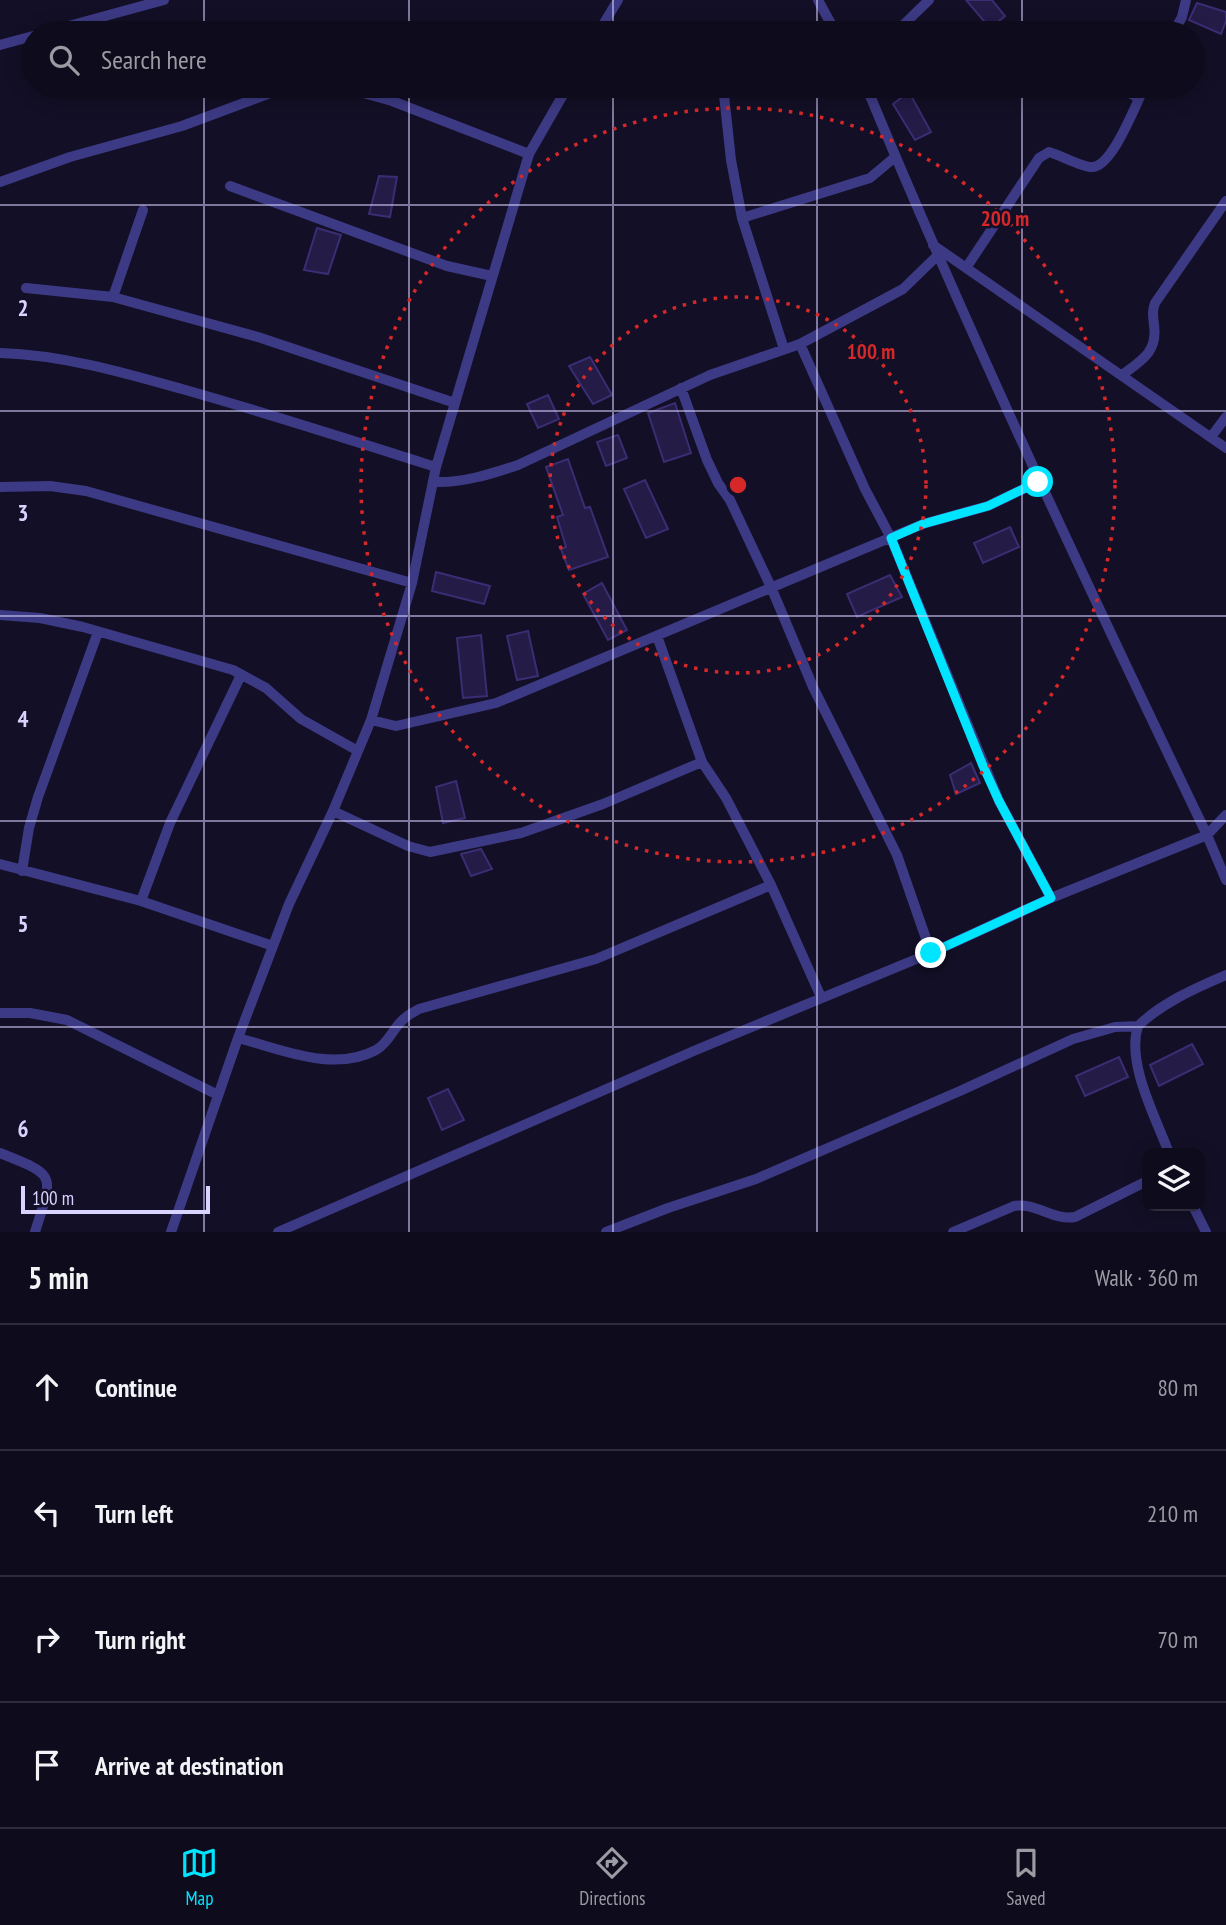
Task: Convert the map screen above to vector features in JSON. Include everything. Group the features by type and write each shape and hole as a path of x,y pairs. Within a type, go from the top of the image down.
{"street":[{"path":"87,21 164,0"},
{"path":"605,21 618,0"},
{"path":"818,0 829,21"},
{"path":"907,21 929,0"},
{"path":"1180,21 1186,0"},
{"path":"0,45 21,39"},
{"path":"0,182 70,157 182,126 257,98"},
{"path":"381,98 529,154"},
{"path":"171,1232 238,1038 289,904 333,811 371,720 412,583 436,467 529,154 561,98"},
{"path":"724,98 731,160 742,218 785,349"},
{"path":"871,98 931,243 1038,482 1226,880"},
{"path":"966,268 1039,158 1049,152 1092,168 1101,164 1112,154 1139,98"},
{"path":"742,218 870,178 895,157"},
{"path":"230,186 447,266 492,276"},
{"path":"1122,376 1149,355 1155,338 1152,311 1155,303 1224,208"},
{"path":"113,297 143,210"},
{"path":"931,243 1226,448"},
{"path":"434,482 451,483 518,465 710,374 800,344 903,289 937,256"},
{"path":"26,288 113,297 258,337 455,403"},
{"path":"800,344 864,489 891,538 983,766 1051,898"},
{"path":"0,353 28,354 97,365 244,406 436,467"},
{"path":"681,388 707,460 730,500 771,587 813,687 897,855 931,953"},
{"path":"1211,438 1226,417"},
{"path":"371,720 396,726 496,703 923,524 988,506 1038,482"},
{"path":"0,487 50,486 86,491 412,583"},
{"path":"0,615 40,618 233,670 266,688 301,719 358,751"},
{"path":"22,871 29,828 38,796 98,632"},
{"path":"657,636 702,762 726,798 771,885 821,997"},
{"path":"141,901 170,822 241,675"},
{"path":"333,811 408,846 430,852 521,832 603,804 702,762"},
{"path":"278,1232 821,997 931,953 1051,898 1207,835 1226,815"},
{"path":"0,864 141,901 273,946"},
{"path":"238,1038 317,1058 337,1060 355,1057 375,1050 386,1042 403,1018 419,1009 596,959 771,885"},
{"path":"1167,1148 1139,1074 1135,1047 1138,1026 1164,1006 1226,975"},
{"path":"0,1013 30,1013 66,1020 218,1095"},
{"path":"606,1232 668,1208 756,1180 948,1097 1073,1039 1115,1027 1138,1026"},
{"path":"0,1153 37,1168 45,1176 47,1194 35,1232"},
{"path":"953,1232 1024,1204 1065,1219 1075,1217 1142,1184"},
{"path":"1196,1211 1206,1232"}],"building":[{"path":"966,0 992,0 1005,16 999,21 984,21"},
{"path":"1197,3 1226,12 1221,34 1205,27 1205,21 1189,20"},
{"path":"901,98 912,98 931,132 915,140 893,104"},
{"path":"379,176 397,177 390,217 369,214"},
{"path":"317,228 341,235 328,274 304,270"},
{"path":"590,357 612,395 593,404 569,366"},
{"path":"548,395 559,419 538,428 527,404"},
{"path":"675,403 691,453 664,462 648,413"},
{"path":"618,435 627,458 606,466 597,442"},
{"path":"568,459 585,508 590,507 608,557 569,570 561,549 566,547 557,517 563,515 546,467"},
{"path":"645,480 668,529 646,538 624,489"},
{"path":"1010,527 1019,547 983,563 974,543"},
{"path":"436,572 490,586 484,604 432,591"},
{"path":"890,575 902,597 857,617 847,594"},
{"path":"602,583 627,630 608,640 583,594"},
{"path":"528,631 538,676 517,680 507,636"},
{"path":"481,635 487,696 463,698 457,638"},
{"path":"971,763 980,783 956,794 950,775"},
{"path":"456,781 465,818 443,823 436,787"},
{"path":"481,849 492,869 471,876 461,854"},
{"path":"1192,1044 1203,1064 1159,1086 1150,1065"},
{"path":"1119,1057 1128,1077 1085,1096 1076,1076"},
{"path":"448,1089 464,1120 442,1130 428,1098"}],"route":[{"path":"931,953 1051,898 983,766 891,538 923,524 988,506 1038,482"}]}
